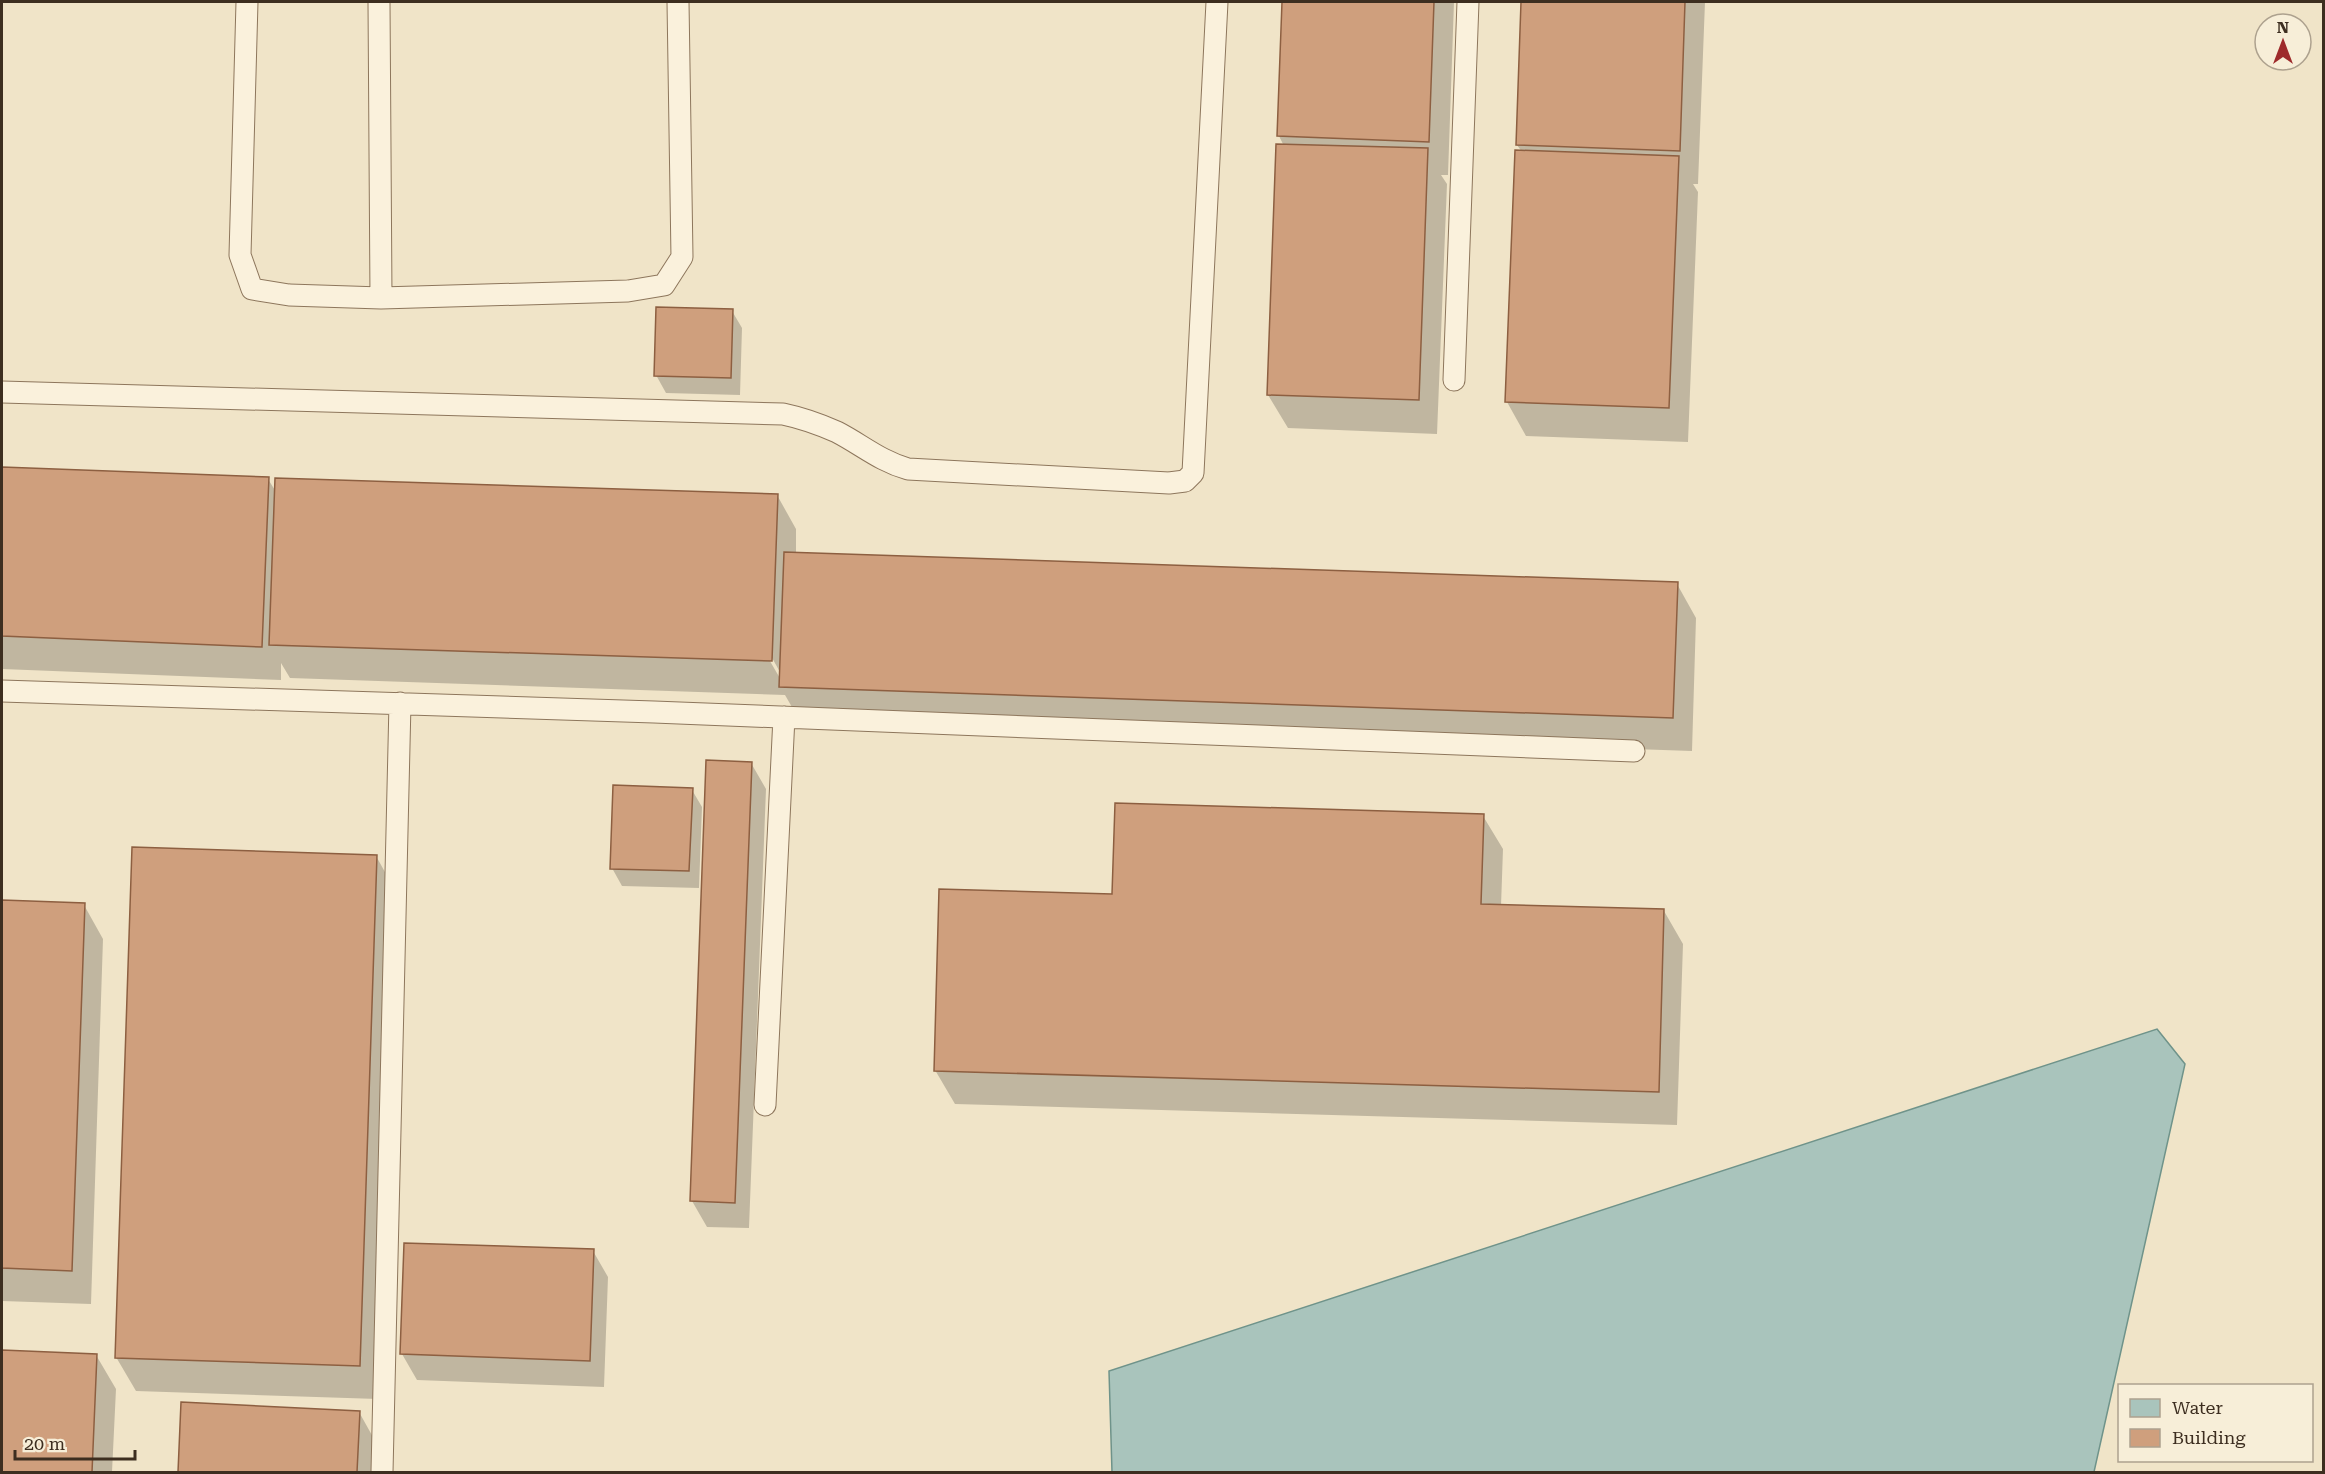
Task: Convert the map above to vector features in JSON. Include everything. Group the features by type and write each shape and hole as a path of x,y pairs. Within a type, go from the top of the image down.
{"lane":[{"path":"247,2 240,255 252,289 289,295 381,298 628,291 664,285 682,257 678,2"},
{"path":"380,2 381,298"},
{"path":"2,392 783,414 803,418 837,433 887,463 908,469 1169,483 1185,481 1193,473 1216,2"},
{"path":"1454,380 1468,2"},
{"path":"2,691 784,717 1634,751"},
{"path":"382,1473 400,703"},
{"path":"765,1105 784,717"}],"water":[{"path":"2157,1029 2185,1064 2094,1472 1112,1472 1109,1371"}],"building":[{"path":"1282,2 1434,2 1429,142 1277,136"},
{"path":"1521,2 1685,2 1680,151 1516,145"},
{"path":"1276,144 1428,148 1419,400 1267,395"},
{"path":"1515,150 1679,156 1669,408 1505,402"},
{"path":"656,307 733,309 731,378 654,376"},
{"path":"2,467 269,477 262,647 2,636"},
{"path":"275,478 778,494 772,661 269,645"},
{"path":"784,552 1678,582 1673,718 779,687"},
{"path":"706,760 752,762 735,1203 690,1201"},
{"path":"613,785 693,788 689,871 610,869"},
{"path":"1115,803 1484,814 1481,904 1664,909 1659,1092 934,1071 939,889 1112,894"},
{"path":"132,847 377,855 360,1366 115,1358"},
{"path":"2,900 85,903 72,1271 2,1268"},
{"path":"404,1243 594,1249 590,1361 400,1354"},
{"path":"2,1350 97,1354 92,1472 2,1472"},
{"path":"181,1402 360,1411 357,1472 178,1472"}]}
